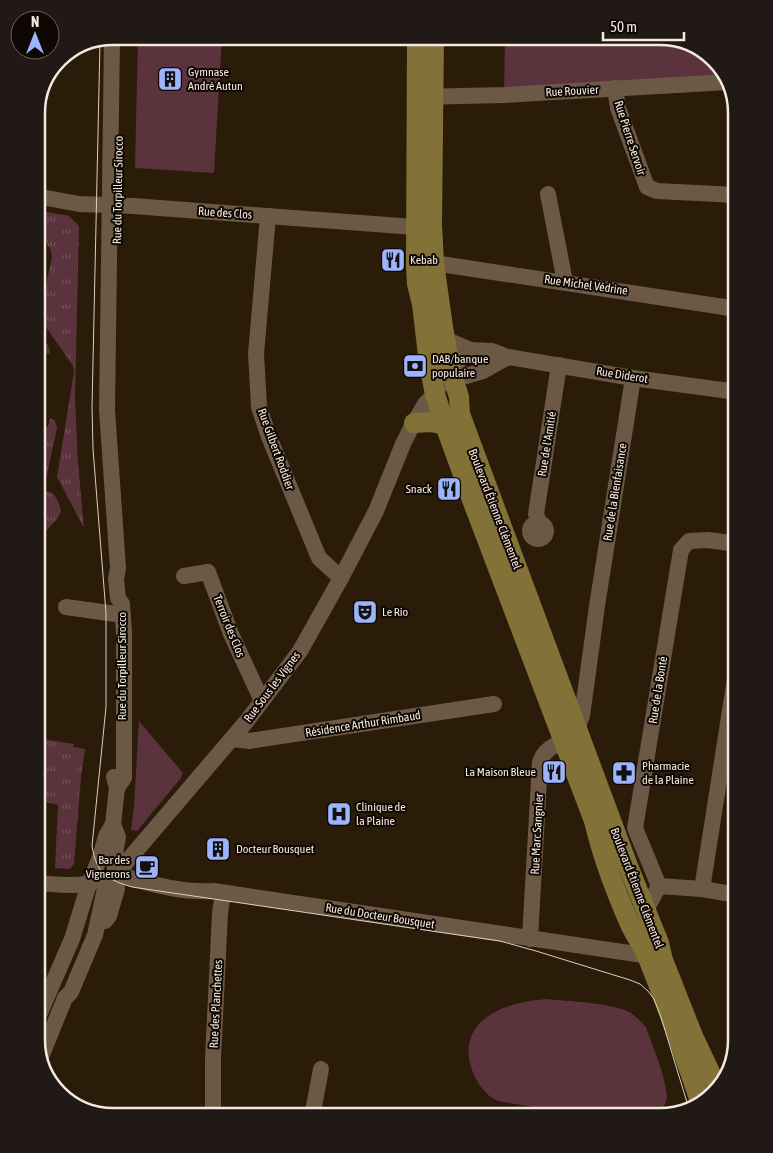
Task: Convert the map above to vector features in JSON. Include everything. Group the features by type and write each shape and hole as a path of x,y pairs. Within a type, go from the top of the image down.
{"main road":[{"name":"Boulevard Étienne Clémentel","path":"420,45 424,98 423,228 416,284 437,342 450,368 459,397 453,420"},
{"name":"Boulevard Étienne Clémentel","path":"423,228 434,263 437,342 430,364 436,394 453,420 570,735 630,925 655,957 715,1080"},
{"path":"414,423 453,420"},
{"name":"Boulevard Étienne Clémentel","path":"570,735 646,910 667,1004 698,1096"}],"street":[{"name":"Rue du Torpilleur Sirocco","path":"112,45 114,205"},
{"name":"Rue du Torpilleur Sirocco","path":"116,874 114,859 117,788 124,778 122,728 124,633 116,579 118,568 108,446 108,344 120,45"},
{"name":"Rue Rouvier","path":"424,98 721,82"},
{"name":"Rue Pierre Servoir","path":"615,88 618,108 647,187 666,191 728,194"},
{"path":"548,194 565,282"},
{"name":"Rue des Clos","path":"45,198 79,204 423,228"},
{"name":"Rue Gilbert Roddier","path":"268,216 256,354 259,407 269,437 319,558 341,578"},
{"name":"Rue Michel Védrine","path":"434,263 728,308"},
{"name":"Rue Diderot","path":"437,342 471,350 492,351 508,356 632,378 728,391"},
{"path":"414,423 426,404 436,394 450,368 471,350"},
{"path":"450,368 466,376 483,371 508,356"},
{"name":"Rue de l'Amitié","path":"538,522 536,514 559,365"},
{"name":"Rue de la Bienfaisance","path":"570,735 582,716 632,378"},
{"name":"Rue Sous les Vignes","path":"89,884 116,874 232,739 300,651 376,511 403,444 414,423"},
{"name":"Rue de la Bonté","path":"659,886 635,828 681,550 689,541 708,540 728,543"},
{"name":"Terroir des Clos","path":"184,576 208,572 230,634 262,702"},
{"path":"66,607 122,610"},
{"name":"Résidence Arthur Rimbaud","path":"232,739 248,741 494,704"},
{"path":"702,889 728,723"},
{"name":"Rue Marc Sangnier","path":"530,939 540,762 548,749 570,735"},
{"name":"Rue du Torpilleur Sirocco","path":"89,884 101,855 106,836 115,831"},
{"path":"115,831 123,841 135,845 143,842"},
{"path":"46,1046 95,935 109,916 116,897 116,874"},
{"name":"Rue du Docteur Bousquet","path":"116,874 146,884 200,892 223,892 655,957"},
{"path":"45,883 89,884"},
{"path":"89,884 93,890 94,898 95,935"},
{"path":"45,1001 72,939 89,884"},
{"path":"646,910 659,886 702,889 728,893"},
{"name":"Rue des Planchettes","path":"213,1108 213,1059 220,913 223,892"},
{"path":"621,951 628,943 630,925"},
{"path":"314,1108 321,1069"}],"green space":[{"path":"138,45 221,45 214,173 135,168"},
{"path":"505,45 664,45 677,47 694,54 708,65 717,76 504,95"},
{"path":"45,212 69,216 79,226 75,398 84,528 57,477 74,372 73,366 45,326 45,289 52,257 45,240"},
{"path":"45,341 49,347 50,354 45,353"},
{"path":"50,418 55,421 57,428 45,480 45,426 48,427"},
{"path":"45,491 47,491 53,494 61,511 58,518 46,531"},
{"path":"139,721 183,773 181,778 137,831 131,830"},
{"path":"45,739 74,744 73,747 85,749 74,864 70,869 55,868 58,805 45,802"},
{"path":"546,999 590,1003 614,1007 631,1013 646,1027 666,1087 667,1096 665,1104 660,1108 540,1108 502,1102 493,1098 479,1084 474,1075 469,1057 470,1039 480,1023 496,1011 526,1002"}],"tram line":[{"path":"100,47 92,407 93,449 106,613 106,707 92,846 100,869 109,878 132,887 500,941 630,980 640,984 654,999 687,1102"}],"place":[{"name":"Gymnase André Autun","path":"170,79"},
{"name":"Kebab","path":"393,260"},
{"name":"DAB/banque populaire","path":"415,366"},
{"name":"Snack","path":"449,489"},
{"name":"Le Rio","path":"365,612"},
{"name":"La Maison Bleue","path":"554,772"},
{"name":"Pharmacie de la Plaine","path":"624,773"},
{"name":"Clinique de la Plaine","path":"339,814"},
{"name":"Docteur Bousquet","path":"218,849"},
{"name":"Bar des Vignerons","path":"147,867"}]}
